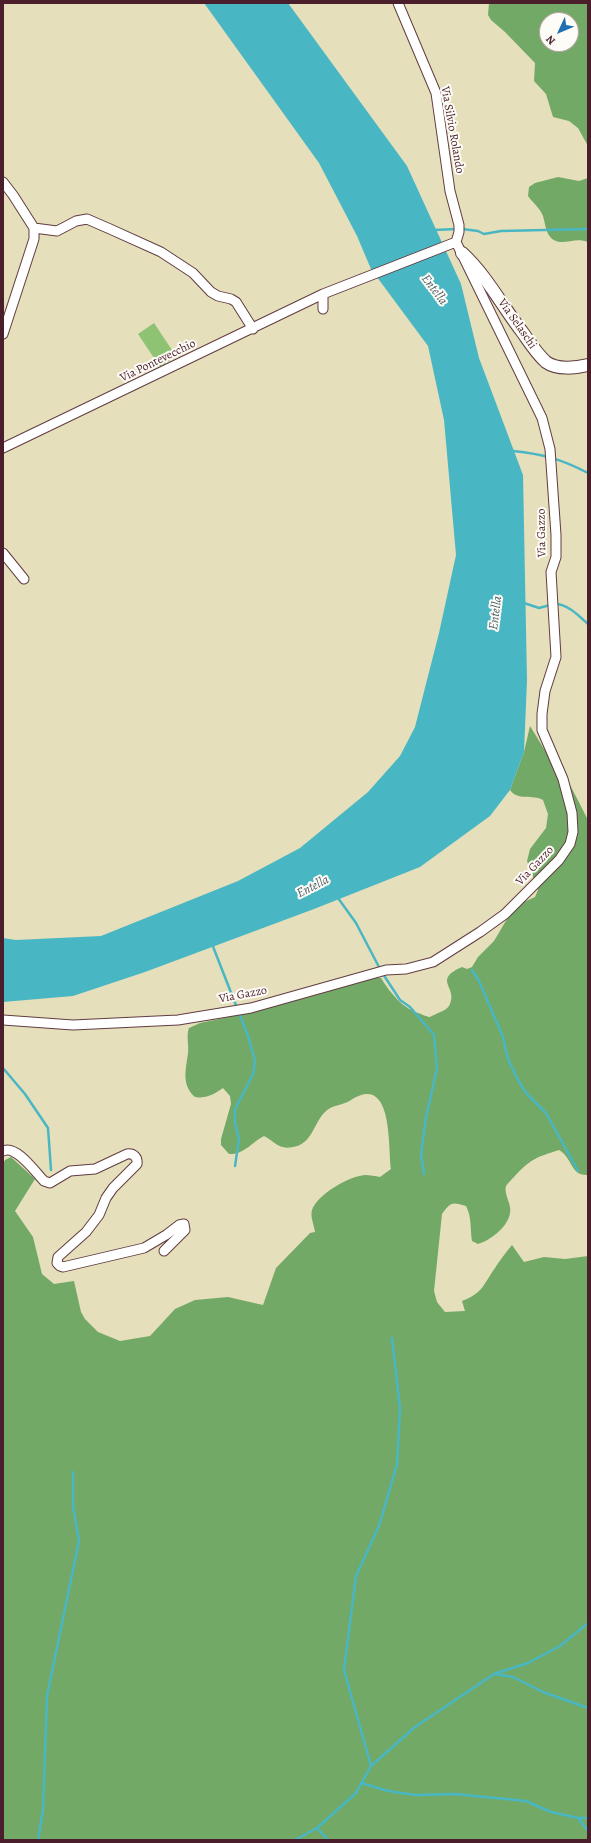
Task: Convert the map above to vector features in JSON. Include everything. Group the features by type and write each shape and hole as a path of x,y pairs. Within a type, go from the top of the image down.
{"street":[{"name":"Via Silvio Rolando","path":"398,3 436,93 450,191 459,224 457,246"},
{"path":"3,182 14,195 34,228 34,239 3,334"},
{"path":"34,228 57,231 76,221 87,219 125,235 160,252 193,273 211,292 236,302 253,329"},
{"name":"Via Pontevecchio","path":"3,448 324,294 457,246"},
{"name":"Via Selaschi","path":"457,246 486,278 519,328 547,362 555,366 578,368 588,365"},
{"name":"Via Gazzo","path":"3,1020 73,1024 178,1020 251,1008 386,970 406,969 429,964 445,956 505,914 559,860 570,844 574,832 572,813 563,779 542,730 542,714 545,691 556,657 552,572 556,557 556,536 550,449 542,418 457,246"},
{"path":"323,309 324,294"},
{"path":"3,553 24,579"},
{"path":"3,1151 12,1150 18,1154 44,1181 50,1183 70,1171 95,1169 127,1154 133,1154 137,1158 137,1164 113,1188 106,1198 100,1215 86,1232 58,1257 57,1262 60,1266 64,1267 144,1248 181,1224 185,1225 185,1230 164,1251"}],"green space":[{"path":"489,3 588,3 588,146 578,128 569,121 553,117 546,94 534,81 535,63 505,32 491,20 488,15"},
{"path":"558,177 579,181 588,178 588,242 578,240 561,242 552,239 546,228 542,213 528,196 529,187 535,183"},
{"path":"154,323 176,356 160,367 138,334"},
{"path":"530,726 549,757 567,779 588,820 588,1175 578,1173 564,1153 559,1150 529,1162 506,1186 510,1213 505,1225 495,1235 478,1244 472,1241 470,1219 466,1206 458,1204 450,1205 442,1214 434,1291 437,1302 445,1312 465,1311 462,1301 479,1292 512,1245 524,1262 544,1257 565,1259 588,1256 588,1840 3,1840 3,1164 5,1160 11,1157 35,1179 15,1211 33,1237 42,1274 54,1284 74,1281 81,1312 85,1319 98,1332 120,1341 150,1336 175,1309 195,1300 228,1297 263,1305 276,1268 310,1233 315,1232 312,1210 320,1198 334,1187 358,1176 371,1175 380,1177 391,1169 386,1115 375,1096 365,1094 327,1110 320,1118 308,1138 299,1145 288,1148 280,1146 264,1136 244,1150 234,1154 229,1154 221,1145 221,1139 231,1104 230,1096 223,1088 210,1096 195,1097 186,1082 189,1028 200,1023 262,1010 375,977 381,978 389,990 403,1005 415,1012 430,1017 447,1009 452,998 447,980 449,976 462,967 467,969 472,967 478,957 494,941 507,919 524,902 535,897 538,890 527,861 530,849 546,828 548,814 543,800 535,797 517,795 510,790 524,752"}],"water":[{"name":"Entella","path":"204,3 288,3 407,166 461,284 479,358 523,475 527,680 524,752 510,790 490,816 420,867 314,909 145,972 73,996 3,1002 3,938 16,940 101,936 238,881 300,848 368,792 400,756 415,727 439,633 456,555 444,420 428,346 371,269 357,236 319,163"}],"waterway":[{"path":"434,230 457,229"},
{"path":"462,229 478,231 484,234 501,231 588,229"},
{"path":"513,451 552,458 588,473"},
{"path":"524,603 539,608 550,605"},
{"path":"555,604 569,608 588,624"},
{"path":"338,898 356,923 380,969"},
{"path":"212,944 248,1036 255,1061 253,1074 235,1109 235,1122 239,1139 235,1166"},
{"path":"472,970 479,981 503,1037 508,1059 517,1078 526,1093 546,1113 578,1171"},
{"path":"383,974 400,1000 410,1007 434,1035 437,1068 426,1118 421,1154 424,1174"},
{"path":"3,1068 25,1094 48,1128 51,1170"},
{"path":"371,1766 344,1670 356,1576 379,1526 397,1464 400,1409 392,1338"},
{"path":"38,1840 43,1810 47,1696 79,1541 73,1506 73,1472"},
{"path":"295,1840 317,1828 356,1793 371,1766 415,1727 494,1674 528,1663 560,1646 588,1623"},
{"path":"495,1674 513,1677 543,1692 588,1708"},
{"path":"361,1783 388,1791 415,1795 455,1794 526,1801 551,1812 578,1818 588,1818"},
{"path":"578,1818 588,1831"},
{"path":"318,1829 328,1840"}]}
